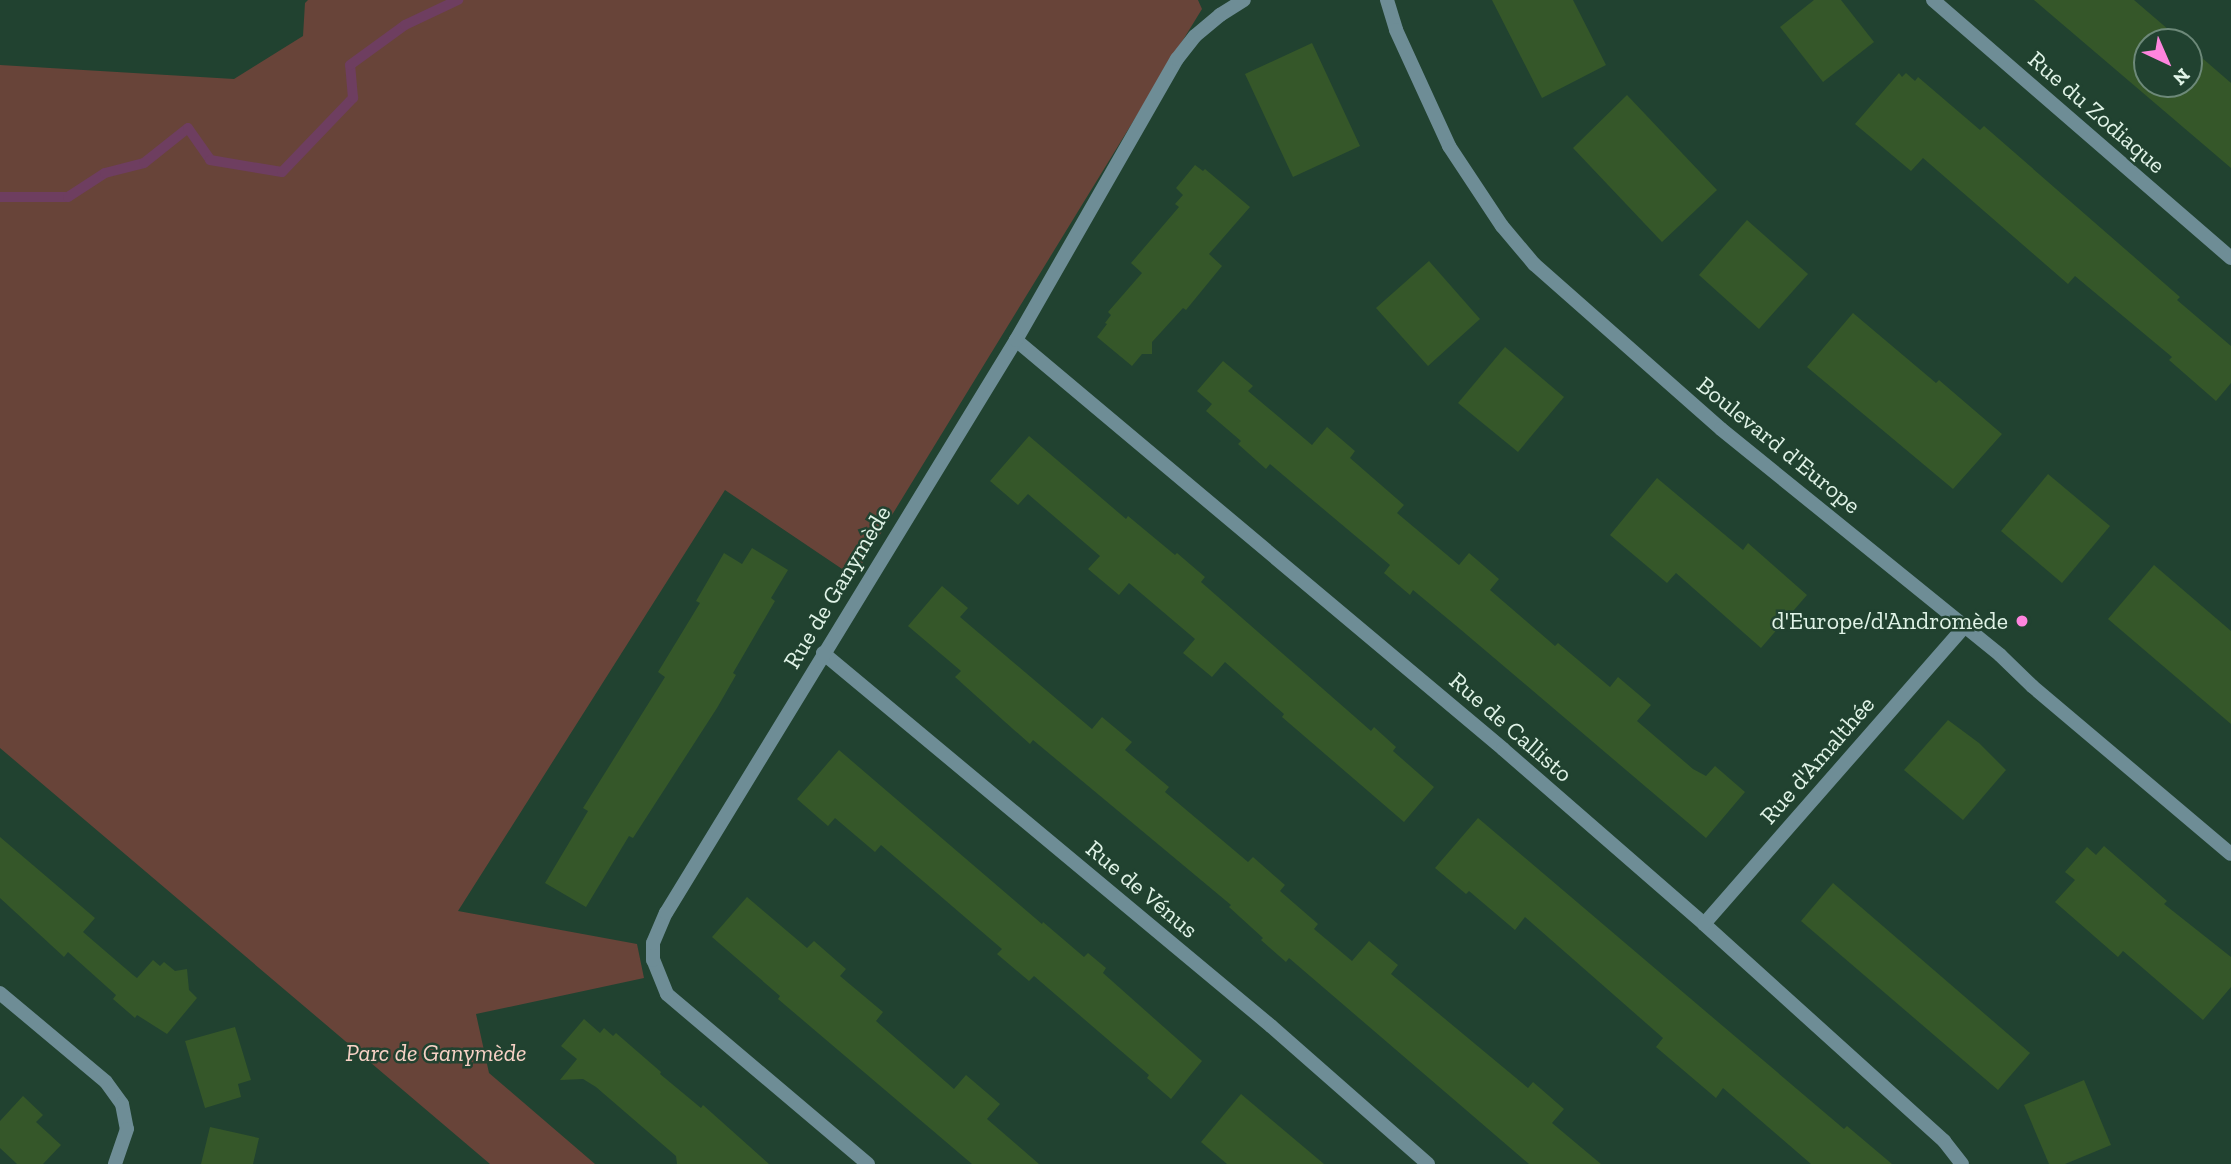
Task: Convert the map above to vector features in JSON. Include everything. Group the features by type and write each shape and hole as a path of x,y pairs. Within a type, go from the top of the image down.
{"street":[{"name":"Rue de Ganymède","path":"869,1164 667,994 653,960 653,943 658,927 1016,340 1177,59 1203,29 1244,0"},
{"name":"Boulevard d'Europe","path":"1387,0 1396,30 1449,146 1495,217 1534,264 1711,420 1964,627 2231,854"},
{"name":"Rue du Zodiaque","path":"1933,0 2231,258"},
{"name":"Rue de Callisto","path":"1016,340 1482,731 1704,924 1944,1141 1962,1164"},
{"name":"Rue d'Amalthée","path":"1704,924 1964,627"},
{"name":"Rue de Vénus","path":"823,653 1270,1026 1427,1164"},
{"path":"0,992 106,1082 122,1104 127,1129 115,1164"}],"green space":[{"name":"Parc de Ganymède","path":"308,0 1198,0 1202,9 854,577 725,490 458,911 637,944 644,978 476,1014 489,1073 595,1164 490,1164 0,748 0,65 234,79 303,36 305,3"}],"building":[{"path":"1492,0 1573,0 1606,65 1542,98"},
{"path":"1814,0 1841,0 1874,42 1823,82 1780,27"},
{"path":"2034,0 2134,0 2167,28 2133,28 2133,84"},
{"path":"1312,43 1360,146 1293,177 1245,74"},
{"path":"2203,59 2231,83 2231,168 2149,98 2203,98"},
{"path":"1899,73 1902,77 1906,73 1915,81 1918,77 1980,130 1984,126 2180,297 2177,300 2231,346 2231,383 2216,401 2169,360 2172,357 2075,276 2068,284 1923,158 1911,171 1855,124"},
{"path":"1627,95 1717,190 1662,242 1573,148"},
{"path":"1195,165 1203,171 1205,169 1250,207 1209,254 1222,266 1186,310 1183,308 1152,342 1152,354 1142,354 1132,366 1097,337 1111,315 1108,312 1142,273 1131,263 1179,207 1175,204 1183,195 1176,188"},
{"path":"1747,220 1808,274 1759,329 1699,275"},
{"path":"1429,261 1480,319 1428,366 1376,308"},
{"path":"1853,313 1936,383 1939,380 2002,434 1953,489 1807,367"},
{"path":"1505,347 1564,397 1518,452 1458,403"},
{"path":"1223,361 1253,386 1248,391 1312,445 1327,427 1355,451 1350,458 1404,505 1397,513 1459,565 1469,553 1499,579 1490,590 1555,646 1558,643 1610,687 1618,677 1651,705 1637,721 1693,769 1706,776 1715,766 1745,792 1706,838 1413,590 1410,595 1384,573 1390,565 1270,464 1266,469 1238,444 1241,441 1206,411 1212,404 1197,391"},
{"path":"1029,436 1126,519 1128,516 1175,555 1177,553 1205,577 1201,582 1371,731 1374,727 1396,747 1393,751 1434,787 1404,822 1282,717 1284,714 1225,662 1212,677 1183,653 1195,639 1129,583 1119,595 1088,569 1100,556 1028,494 1018,505 990,481"},
{"path":"2048,474 2110,526 2062,583 2001,531"},
{"path":"1657,478 1743,550 1748,543 1807,595 1761,648 1676,573 1667,583 1610,535"},
{"path":"752,548 788,570 771,598 775,601 733,673 736,675 717,708 633,838 629,836 586,907 545,883 588,811 583,808 665,677 658,672 700,603 696,601 724,553 742,564"},
{"path":"2154,565 2231,631 2231,724 2108,619"},
{"path":"942,586 968,608 960,617 1092,729 1102,717 1132,742 1125,750 1169,787 1165,792 1248,862 1253,857 1285,885 1280,891 1318,924 1314,929 1352,961 1369,941 1398,965 1391,974 1528,1088 1533,1082 1564,1109 1552,1123 1601,1164 1529,1164 1289,958 1286,962 1229,907 1231,905 1033,740 1030,744 955,677 961,671 908,626"},
{"path":"1948,720 1979,743 2006,770 1963,820 1904,770"},
{"path":"839,750 1042,924 1043,922 1084,957 1088,953 1106,968 1103,973 1202,1061 1171,1099 1147,1078 1149,1075 1034,976 1029,981 997,954 1002,949 881,845 875,852 835,818 828,826 797,799"},
{"path":"1478,818 1844,1129 1847,1126 1892,1164 1811,1164 1723,1088 1716,1098 1656,1047 1663,1038 1525,917 1515,930 1469,891 1466,894 1435,868"},
{"path":"0,837 95,918 83,932 137,978 153,960 160,966 164,962 175,971 187,969 189,990 197,998 167,1034 137,1015 135,1018 113,999 116,995 68,952 64,957 0,898"},
{"path":"2104,846 2167,901 2164,904 2231,957 2231,987 2203,1020 2123,951 2118,957 2055,902 2075,880 2065,872 2087,847 2096,855"},
{"path":"1833,883 2030,1053 1998,1090 1801,921"},
{"path":"747,897 807,948 814,941 846,969 840,976 883,1012 876,1021 954,1089 966,1075 1000,1104 987,1119 1039,1164 972,1164 778,999 780,996 712,937"},
{"path":"584,1019 600,1033 604,1028 613,1036 616,1033 661,1072 660,1074 701,1108 703,1105 769,1164 677,1164 676,1156 596,1087 583,1079 560,1080 577,1059 561,1046"},
{"path":"235,1027 251,1080 238,1084 241,1097 205,1108 185,1041"},
{"path":"2084,1080 2111,1145 2065,1164 2049,1164 2024,1105"},
{"path":"1241,1094 1324,1164 1227,1164 1201,1142"},
{"path":"23,1096 43,1115 36,1122 61,1145 43,1164 17,1164 0,1148 0,1121"},
{"path":"210,1127 259,1138 253,1164 201,1164"}],"waterway":[{"path":"0,197 68,197 105,173 144,163 188,128 210,160 282,172 353,98 350,65 405,25 458,0"}],"place":[{"name":"d'Europe/d'Andromède","path":"2022,621"}]}
